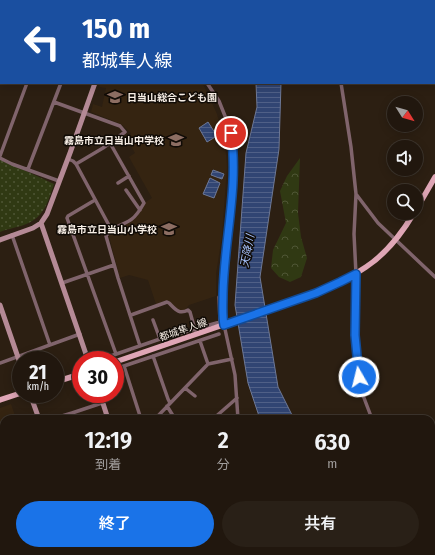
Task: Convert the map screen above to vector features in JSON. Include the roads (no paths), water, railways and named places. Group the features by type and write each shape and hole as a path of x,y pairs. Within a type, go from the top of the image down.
{"main road":[{"path":"423,198 435,177"},
{"name":"都城隼人線","path":"124,359 316,293 355,275 376,260 395,240 409,220"},
{"path":"0,400 12,396"}],"street":[{"path":"27,84 0,157 12,164 59,181"},
{"path":"28,169 61,84"},
{"path":"0,240 33,228 41,223 47,214 95,84"},
{"path":"209,84 219,101 225,116 231,133 234,150 232,198 223,274 223,297 237,398 238,415"},
{"path":"341,84 356,194 354,234 354,324 357,362 361,390 370,415"},
{"path":"54,102 120,126 126,132 76,164"},
{"path":"110,143 144,202 140,210 130,222 111,229 106,236 140,346"},
{"path":"68,159 76,164 111,229"},
{"path":"118,183 129,176"},
{"path":"126,190 140,210"},
{"path":"356,194 369,212 395,240 435,277"},
{"path":"95,200 67,218 115,351"},
{"path":"41,223 85,351"},
{"path":"12,235 50,345"},
{"path":"62,283 114,264"},
{"path":"124,351 160,339 220,322 219,297 223,297"},
{"path":"131,315 167,302 180,312 188,310 190,312 195,330"},
{"path":"0,305 16,351"},
{"path":"153,320 160,339"},
{"path":"34,351 80,334"},
{"path":"140,415 124,366 219,334"},
{"path":"200,341 208,364"},
{"path":"153,356 173,415"},
{"path":"0,364 12,359"},
{"path":"159,415 208,364 232,359"},
{"path":"185,388 195,396"},
{"path":"218,415 237,398"},
{"path":"33,403 38,415"},
{"path":"65,415 102,403 106,415"}],"water":[{"name":"天降川","path":"256,84 281,84 279,149 260,277 278,387 292,415 259,415 248,383 235,305 246,153 257,107"},
{"path":"208,122 217,136 207,142 199,128"},
{"path":"213,170 224,174 222,179 211,175"},
{"path":"210,178 220,183 214,198 203,194"}],"place":[{"name":"日当山総合こども園","path":"115,97"},
{"name":"霧島市立日当山中学校","path":"176,140"},
{"name":"霧島市立日当山小学校","path":"169,229"}]}
